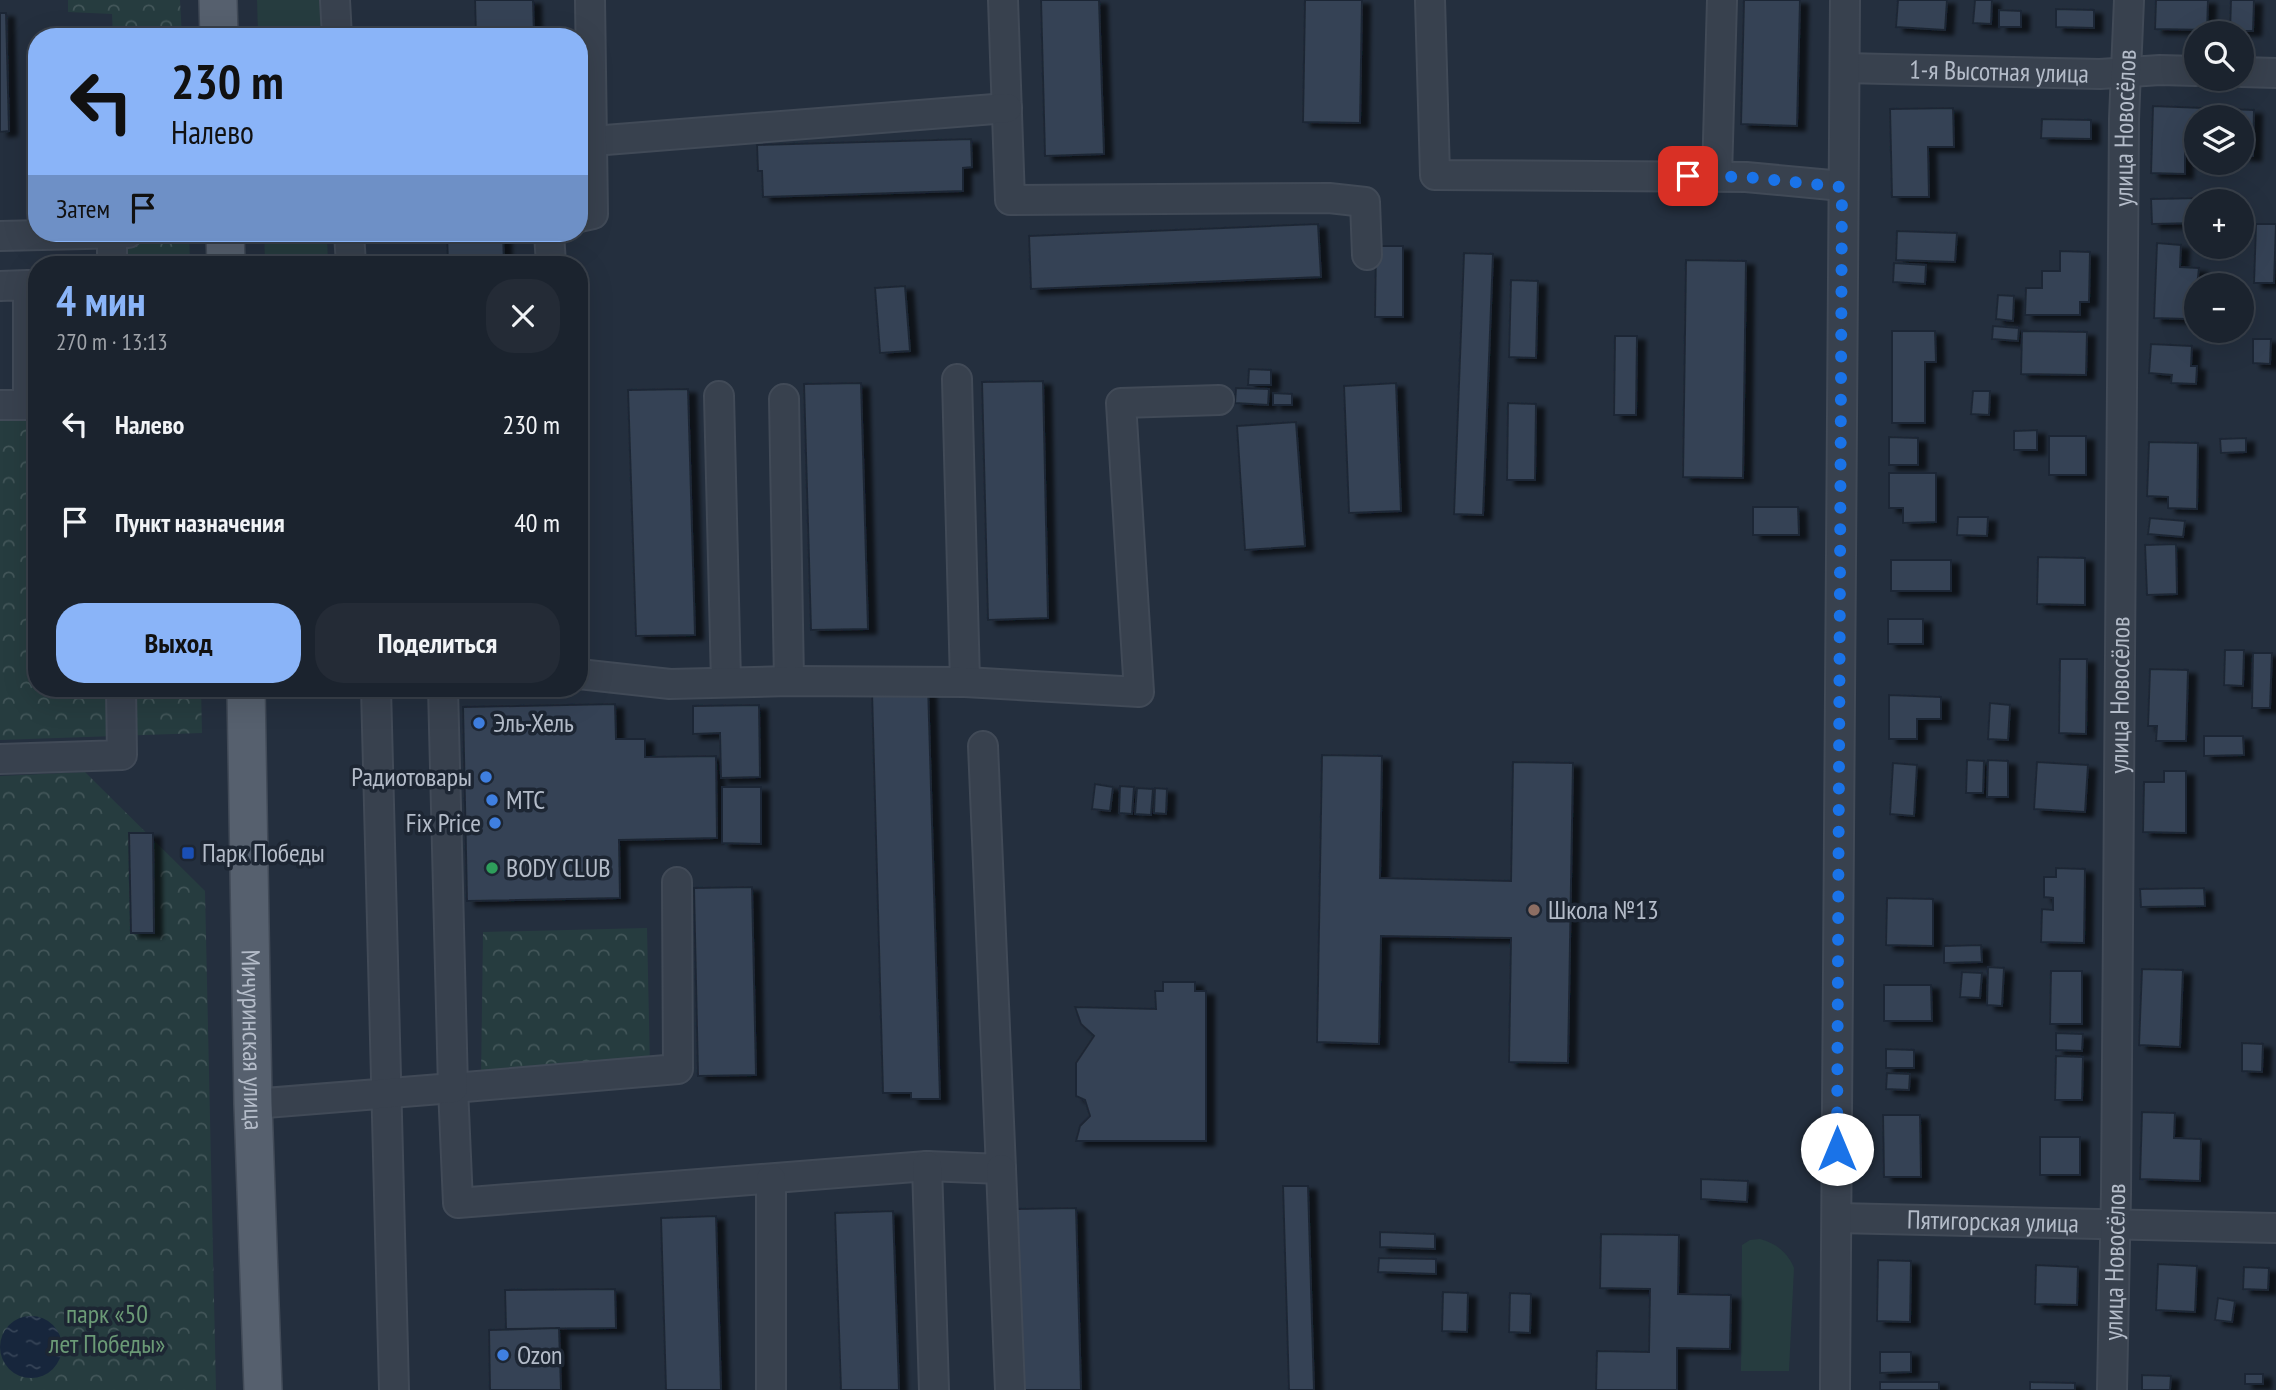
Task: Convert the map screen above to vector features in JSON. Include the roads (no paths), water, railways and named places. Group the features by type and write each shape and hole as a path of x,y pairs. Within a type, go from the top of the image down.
{"main road":[{"path":"218,0 219,28"},
{"name":"Мичуринская улица","path":"246,697 253,1104 263,1390"}],"street":[{"path":"335,0 337,28"},
{"path":"588,215 593,214 590,0"},
{"path":"1003,0 1010,200 1329,198 1365,202 1367,256"},
{"path":"1430,0 1435,175 1717,176 1842,187"},
{"path":"1717,176 1722,0"},
{"path":"1835,1390 1845,0"},
{"name":"улица Новосёлов","path":"2112,1390 2124,119 2129,0"},
{"name":"1-я Высотная улица","path":"1845,68 2087,74 2184,71"},
{"path":"2254,72 2276,73"},
{"path":"593,141 1007,108"},
{"path":"0,236 28,236"},
{"path":"0,286 28,285 28,405 0,405"},
{"path":"957,379 965,682"},
{"path":"719,397 726,682"},
{"path":"785,399 789,681"},
{"path":"588,675 670,684 789,681 965,682 1139,692 1121,403 1219,400"},
{"path":"0,759 122,755 121,697"},
{"path":"376,697 394,1390"},
{"path":"443,697 458,1203 927,1166 1001,1169"},
{"path":"984,746 1010,1390"},
{"path":"253,1104 678,1069 677,882"},
{"path":"927,1166 934,1390"},
{"path":"771,1179 771,1390"},
{"name":"Пятигорская улица","path":"1837,1218 2276,1228"}],"water":[{"path":"25,1316 37,1316 53,1325 60,1335 60,1359 53,1369 37,1378 25,1378 14,1373 5,1364 0,1353 0,1341 5,1330 14,1321"}],"place":[{"name":"Эль-Хель","path":"479,723"},
{"name":"Радиотовары","path":"486,777"},
{"name":"МТС","path":"492,800"},
{"name":"Fix Price","path":"495,823"},
{"name":"Парк Победы","path":"188,853"},
{"name":"BODY CLUB","path":"492,868"},
{"name":"Школа №13","path":"1534,910"},
{"name":"Ozon","path":"503,1355"}],"park label":[{"name":"парк «50 лет Победы»","path":"107,1329"}]}
